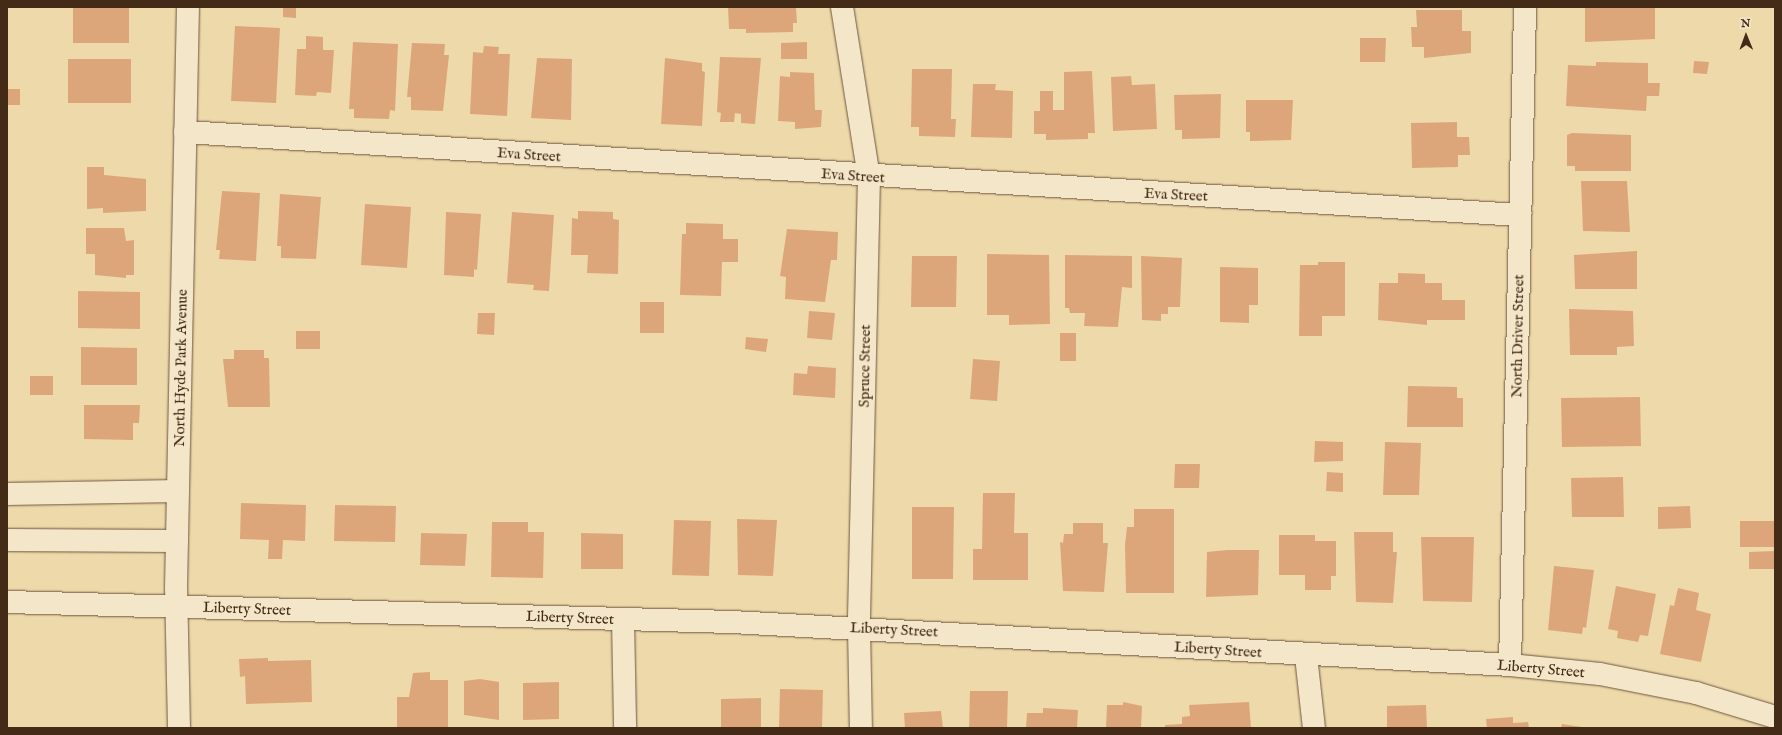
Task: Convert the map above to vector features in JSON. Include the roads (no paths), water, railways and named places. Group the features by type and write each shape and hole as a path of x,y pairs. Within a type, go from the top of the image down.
{"street":[{"name":"North Hyde Park Avenue","path":"179,728 176,607 188,7"},
{"name":"Spruce Street","path":"842,7 869,177 858,628 861,728"},
{"name":"North Driver Street","path":"1510,665 1525,7"},
{"name":"Eva Street","path":"185,132 869,177 1520,215"},
{"path":"7,494 178,491"},
{"path":"7,540 177,541"},
{"name":"Liberty Street","path":"7,602 623,619 858,628 1306,656 1510,665 1600,674 1696,693 1775,717"},
{"path":"623,619 625,728"},
{"path":"1306,656 1314,728"}]}
